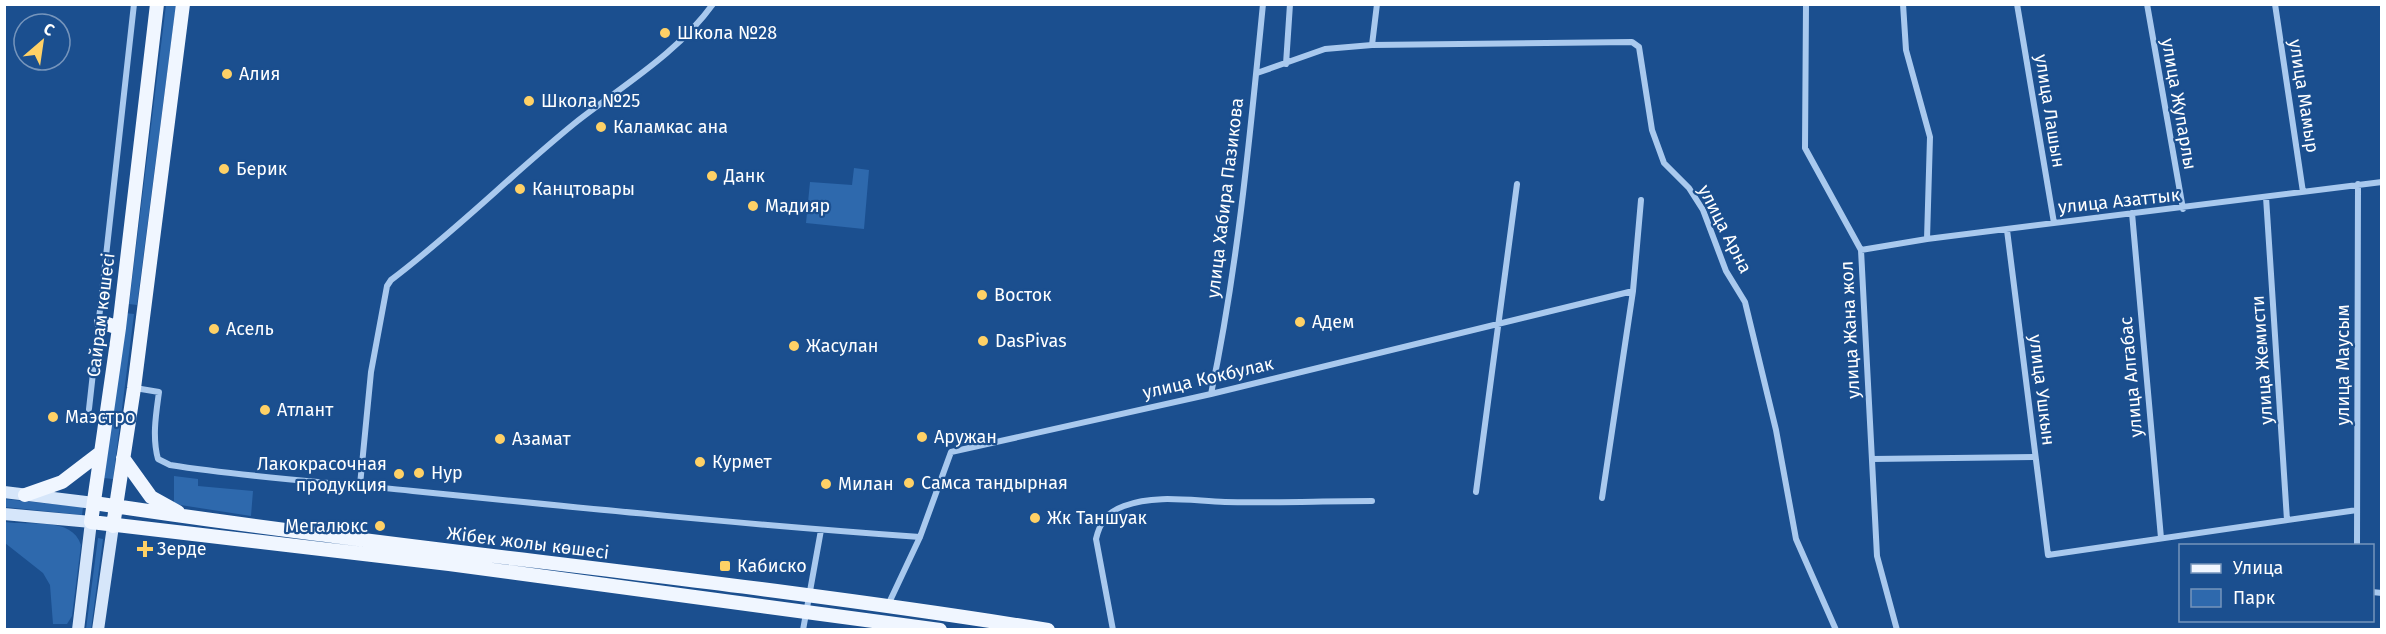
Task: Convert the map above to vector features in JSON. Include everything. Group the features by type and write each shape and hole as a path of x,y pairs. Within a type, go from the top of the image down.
{"main road":[{"name":"Сайрам көшесі","path":"78,630 93,503 119,328 157,4"},
{"path":"98,630 134,388 183,4"},
{"path":"121,306 144,309"},
{"path":"101,322 119,328"},
{"path":"25,495 62,482 100,453"},
{"path":"123,458 151,497 188,517"},
{"name":"Жібек жолы көшесі","path":"4,492 807,603 940,630"},
{"name":"Жібек жолы көшесі","path":"4,514 807,603 887,606 1048,630"}],"street":[{"path":"89,409 101,322 134,4"},
{"path":"360,485 371,372 387,286 391,280 434,247 573,125 698,26 713,4"},
{"name":"улица Хабира Пазикова","path":"1210,394 1220,350 1242,200 1263,4"},
{"path":"1286,64 1290,4"},
{"path":"1372,45 1377,4"},
{"name":"улица Жана жол","path":"1806,4 1805,148 1861,250 1877,556 1897,630"},
{"path":"1903,4 1906,50 1930,137 1927,239"},
{"name":"улица Лашын","path":"2018,4 2054,223"},
{"name":"улица Жупарлы","path":"2146,4 2182,209"},
{"name":"улица Мамыр","path":"2275,4 2303,192"},
{"name":"улица Арна","path":"1257,73 1325,49 1372,45 1632,42 1639,47 1652,130 1664,163 1689,188 1703,210 1726,271 1745,302 1776,430 1796,539 1836,630"},
{"name":"улица Азаттык","path":"1861,250 1927,239 2132,213 2182,209 2382,182"},
{"path":"1476,492 1485,440 1497,323 1517,184"},
{"name":"улица Маусым","path":"2357,544 2358,184"},
{"name":"улица Жемисти","path":"2266,197 2287,520"},
{"path":"1602,498 1633,291 1641,200"},
{"name":"улица Алгабас","path":"2132,213 2161,538"},
{"name":"улица Ушкын","path":"2007,230 2048,555 2161,538"},
{"name":"улица Кокбулак","path":"887,606 920,537 951,452 1210,394 1633,291"},
{"path":"134,388 159,392 155,426 156,451 158,459 163,463 259,478 360,485 671,518 920,537"},
{"path":"1872,459 2036,457"},
{"path":"1113,630 1096,539 1099,526 1107,515 1125,506 1176,498 1223,502 1372,501"},
{"path":"2161,538 2357,510"},
{"path":"803,630 821,530"}],"green space":[{"path":"166,5 176,5 137,305 129,304"},
{"path":"854,168 869,170 864,229 806,223 810,182 852,185"},
{"path":"125,313 134,314 113,479 104,478"},
{"path":"174,476 198,479 198,486 253,491 251,516 174,504"},
{"path":"4,499 83,507 82,515 5,507"},
{"path":"5,522 49,524 69,530 76,536 81,545 72,616 67,624 53,624 50,585 43,573 5,543"},
{"path":"98,538 103,539 91,629 86,629"}],"place":[{"name":"Школа №28","path":"665,33"},
{"name":"Алия","path":"227,74"},
{"name":"Школа №25","path":"529,101"},
{"name":"Каламкас ана","path":"601,127"},
{"name":"Берик","path":"224,169"},
{"name":"Данк","path":"712,176"},
{"name":"Канцтовары","path":"520,189"},
{"name":"Мадияр","path":"753,206"},
{"name":"Восток","path":"982,295"},
{"name":"Адем","path":"1300,322"},
{"name":"Асель","path":"214,329"},
{"name":"DasPivas","path":"983,341"},
{"name":"Жасулан","path":"794,346"},
{"name":"Атлант","path":"265,410"},
{"name":"Маэстро","path":"53,417"},
{"name":"Аружан","path":"922,437"},
{"name":"Азамат","path":"500,439"},
{"name":"Курмет","path":"700,462"},
{"name":"Нур","path":"419,473"},
{"name":"Лакокрасочная продукция","path":"399,474"},
{"name":"Самса тандырная","path":"909,483"},
{"name":"Милан","path":"826,484"},
{"name":"Жк Таншуак","path":"1035,518"},
{"name":"Мегалюкс","path":"380,526"},
{"name":"Зерде","path":"145,549"},
{"name":"Кабиско","path":"725,566"}]}
